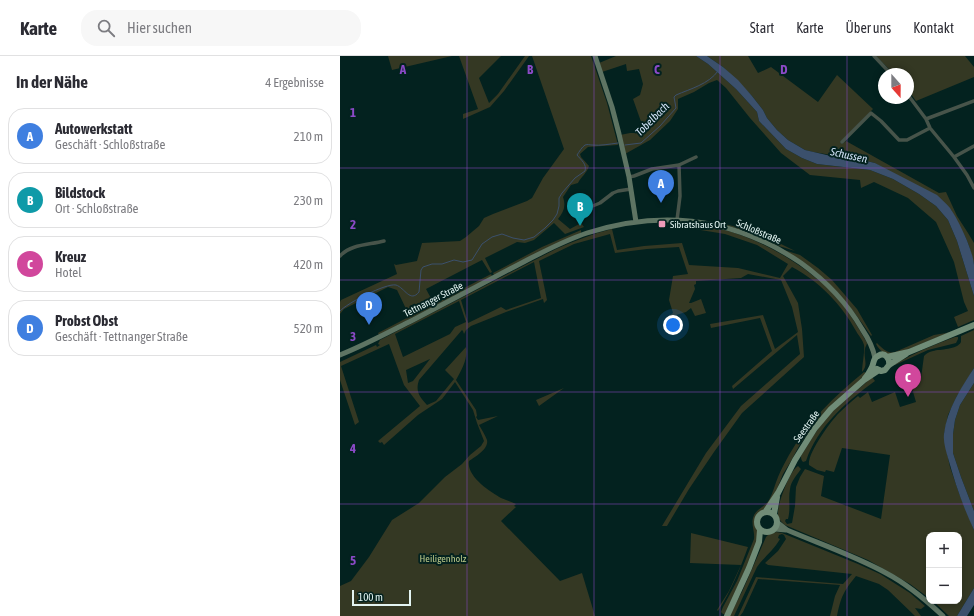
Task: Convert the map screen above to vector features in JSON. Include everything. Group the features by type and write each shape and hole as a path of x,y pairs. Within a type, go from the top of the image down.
{"main road":[{"path":"595,56 612,107 622,144 632,189 636,222"},
{"path":"634,209 644,221"},
{"name":"Schloßstraße","path":"534,257 586,234 619,224 644,221 677,220 693,221 731,229 763,241 789,255 808,268 827,284 838,296 858,322 871,343 885,356"},
{"name":"Tettnanger Straße","path":"340,355 375,339 534,257"},
{"path":"909,352 885,370 876,369 873,362 877,356 909,352 974,326"},
{"name":"Schloßstraße","path":"871,343 875,358"},
{"path":"885,356 889,360 889,366"},
{"name":"Seestraße","path":"864,380 874,365"},
{"name":"Seestraße","path":"727,616 747,574 758,542 760,530 757,524 757,518 766,512 778,494 795,460 815,428 831,409 864,380 879,370"},
{"name":"Seestraße","path":"774,514 778,494"},
{"path":"766,512 774,514 778,520 776,526 888,573 923,598 943,616"},
{"name":"Seestraße","path":"758,542 767,532 770,532 776,526"},
{"path":"760,530 767,532"}],"street":[{"path":"874,56 885,68"},
{"path":"926,119 974,101"},
{"path":"914,103 926,119 930,128 967,175 974,188"},
{"path":"842,142 871,113 899,140 907,140 930,128"},
{"path":"954,157 974,146"},
{"path":"629,177 652,169 679,165 696,158"},
{"path":"677,220 680,196 679,165"},
{"path":"580,218 580,212 600,203 613,193 632,189"},
{"path":"340,256 350,248 384,241"}],"green space":[{"path":"388,56 452,56 392,70"},
{"path":"459,56 501,56 479,78 489,103 498,94 525,56 529,56 504,91 490,107 463,119 463,114 478,109"},
{"path":"532,56 591,56 607,103 618,145 588,147 580,154 589,166 578,183 571,185 563,197 564,209 558,219 570,229 581,223 584,227 565,234 554,223 534,240 525,243 517,242 485,258 492,272 490,273 482,260 426,289 433,302 409,315 397,290 388,287 344,309 340,314 341,300 397,274 394,264 396,265 417,261 422,243 460,241 479,226 484,218 532,198 543,178 564,149"},
{"path":"616,56 696,56 708,64 736,89 757,112 759,121 786,149 817,164 870,170 893,179 936,206 948,220 957,241 974,296 974,320 958,327 954,317 968,311 964,302 954,262 936,222 908,198 874,182 861,188 860,180 810,175 781,153 726,88 717,80 678,99 678,109 670,121 650,140 625,154 620,135 645,133 633,99 640,95 643,84 639,69 627,71 626,64 602,72 599,63"},
{"path":"707,56 748,56 758,73 771,67 818,102 837,75 873,109 840,142 842,144 846,141 939,193 946,192 957,216 974,243 974,264 965,236 951,210 875,163 805,150 788,140 767,118 763,110 752,96 723,67"},
{"path":"876,56 965,56 974,67 974,77 916,101 914,98 914,68 888,68"},
{"name":"Heiligenholz","path":"677,223 695,224 729,231 762,244 807,271 826,286 838,299 863,335 867,343 865,348 865,367 862,372 864,345 844,312 829,294 811,279 792,267 783,276 798,303 804,357 742,413 689,489 667,526 662,526 706,453 741,406 800,354 797,335 733,389 732,386 772,351 760,318 711,328 710,324 763,315 775,349 798,332 792,307 781,280 748,274 741,278 696,281 696,284 694,285 695,289 689,303 701,299 706,313 695,316 691,308 686,312 666,318 673,313 669,300 673,276 688,274 679,247 615,253 610,234 574,244 539,261 547,300 544,303 543,299 506,312 471,326 464,334 462,330 419,380 418,391 420,397 427,405 436,401 454,379 445,370 466,347 465,360 456,380 476,410 476,417 478,420 498,416 479,425 487,440 487,443 484,450 469,461 471,472 480,483 491,492 516,504 514,506 516,507 501,521 560,581 582,573 595,616 340,616 340,586 351,581 369,557 392,520 419,503 445,477 462,464 481,446 484,441 473,410 455,382 442,399 418,415 384,445 382,442 380,443 378,441 420,406 404,385 389,344 341,366 359,422 355,425 340,380 340,362 376,345 377,347 380,345 378,344 380,340 556,249 597,233 612,229 617,250 682,243 689,265 738,268 780,278 788,264 757,245 725,234 676,226","holes":["534,262 541,298 506,310 501,307 468,323 461,300","459,301 466,322 455,327 450,334 403,357 395,334","430,359 413,381 408,383 406,370"]},
{"path":"725,224 759,233 795,251 779,246"},
{"path":"581,230 581,233 494,275 493,273 542,247"},
{"path":"784,250 800,255 832,280 857,309 872,335 871,336 852,310 833,288 811,268"},
{"path":"491,274 492,276 379,335 378,333"},
{"path":"974,330 974,368 957,396 948,415 944,435 950,467 974,530 974,588 957,616 949,616 936,604 962,604 962,532 926,532 926,596 910,584 868,560 785,525 779,518 778,510 791,474 798,466 801,469 793,481 790,489 789,515 788,519 785,521 787,524 792,523 796,487 805,469 824,476 821,496 881,519 890,455 842,448 834,472 826,470 825,472 817,470 809,465 809,460 815,446 835,417 858,396 860,398 868,392 872,402 895,392 900,407 916,402 911,385 921,378 924,356 932,351 948,349 959,345 961,342 961,336"},
{"path":"953,331 899,353 892,354 883,352 876,344 877,343 887,351 895,352 934,335"},
{"path":"958,337 956,343 928,350 894,365 931,346"},
{"path":"864,372 866,373 859,382 820,418 809,432 783,474 773,499 767,508 760,512 756,517 755,524 758,530 757,540 752,555 725,614 723,614 721,612 723,607 737,581 754,539 752,523 754,515 769,500 779,474 789,455 813,420 843,390"},
{"path":"872,377 875,381 844,406 825,426 811,448 806,461 803,462 801,460 801,456 824,420"},
{"path":"974,383 974,511 953,453 953,434 955,420 960,405"},
{"path":"564,388 539,406 536,400"},
{"path":"776,532 782,533 880,574 910,593 925,606 921,609 915,608 921,616 915,616 888,590 879,584 856,576 844,594 837,616 830,616 835,596 840,585 758,579 743,612 740,616 738,616 756,577 843,584 852,574 768,565 765,563 778,551 786,539 782,534 779,535 778,538 780,539 775,547 757,567 734,616 729,616 742,592 766,537"},
{"path":"691,533 748,547 742,563 735,580 727,596 718,611 717,610 729,591 741,565 690,563"}],"water":[{"path":"696,56 707,56 723,67 738,80 752,96 777,130 788,140 805,150 875,163 937,195 950,208 968,244 974,265 974,296 957,241 948,220 936,206 893,179 870,170 817,164 786,149 759,121 757,112 736,89 708,64"},
{"path":"974,368 974,383 960,405 955,420 953,453 974,511 974,530 956,486 944,443 944,437 951,407"},
{"path":"974,588 974,605 967,616 957,616"}],"waterway":[{"name":"Tobelbach","path":"625,145 641,143 660,126 676,108 674,97 676,95 704,83 718,71"},
{"name":"Tobelbach","path":"340,311 350,303 367,294 391,285 396,285 410,295 416,295 419,292 421,270 423,267 432,264 442,264 454,260 463,262 472,260 482,244 492,237 502,234 524,240 534,237 545,228 557,214 559,198 562,193 575,178 585,171 584,164 577,155 583,147 585,145 618,143"}],"place":[{"name":"Autowerkstatt","path":"661,203"},
{"name":"Sibratshaus Ort","path":"662,224"},
{"name":"Bildstock","path":"580,226"},
{"name":"Probst Obst","path":"369,325"},
{"name":"Kreuz","path":"908,397"}],"water label":[{"name":"Schussen","path":"849,155"}]}
